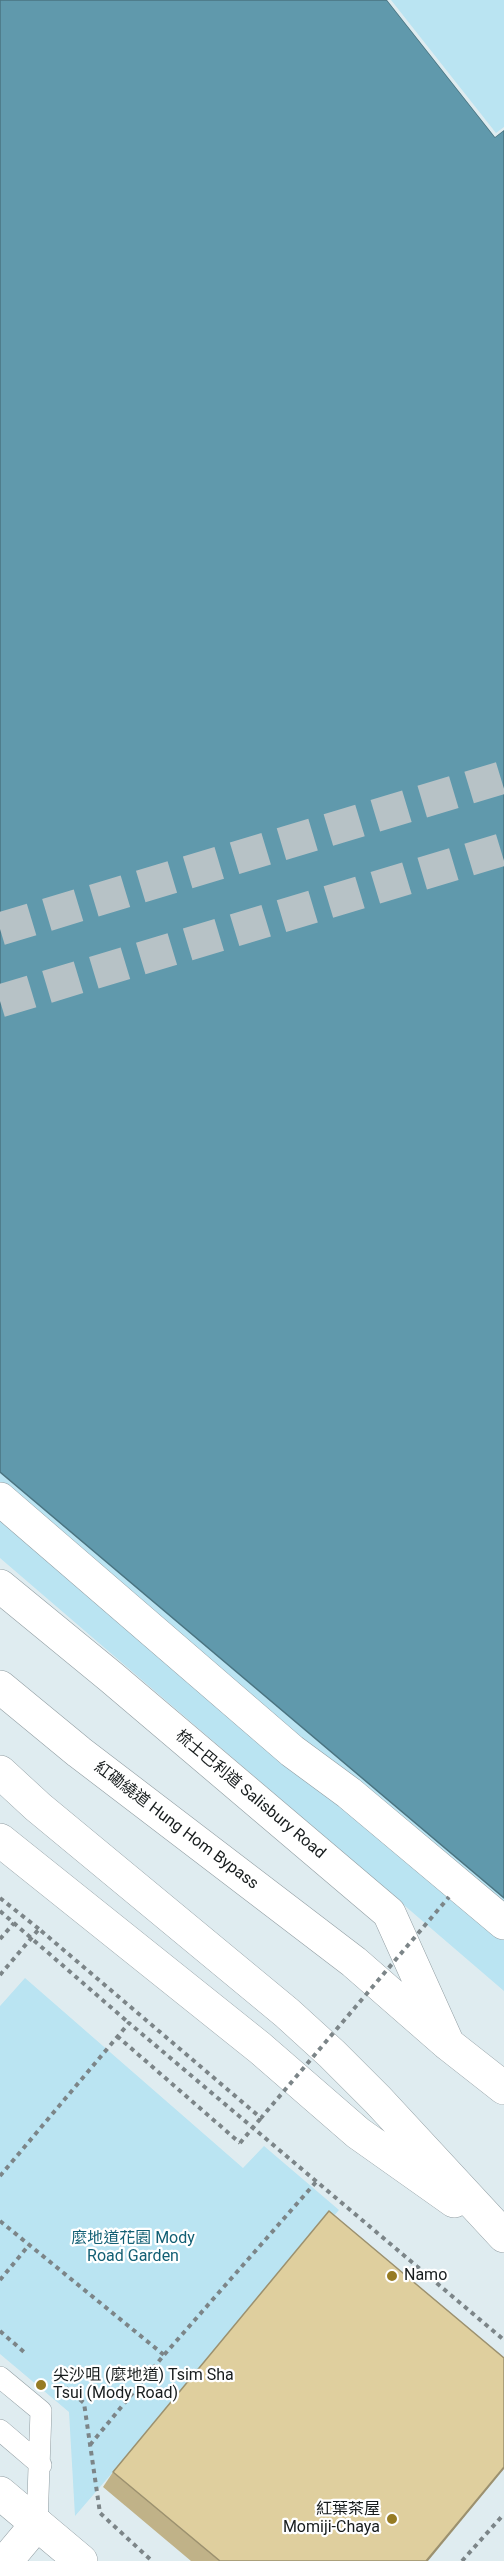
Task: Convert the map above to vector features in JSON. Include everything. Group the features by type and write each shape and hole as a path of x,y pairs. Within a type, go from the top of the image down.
{"main road":[{"path":"0,1499 292,1751 349,1793 504,1923"},
{"name":"梳士巴利道 Salisbury Road","path":"0,1586 389,1913 448,2044"},
{"name":"紅磡繞道 Hung Hom Bypass","path":"0,1687 79,1752 354,1962"},
{"path":"0,1772 38,1807 287,2013 378,2100 504,2236"},
{"path":"0,1840 260,2048 358,2133 504,2236"},
{"name":"梳士巴利道 Salisbury Road","path":"354,1962 448,2044 504,2088"},
{"path":"0,2493 81,2561"},
{"path":"6,2561 37,2524"}],"lane":[{"path":"0,2377 41,2411 41,2465 37,2524"},
{"path":"0,2430 41,2465"}],"path":[{"path":"117,2036 240,2143 449,1897"},
{"path":"0,1898 261,2118"},
{"path":"0,1911 504,2340"},
{"path":"0,1939 14,1923"},
{"path":"0,1975 39,1929"},
{"path":"0,2176 129,2023"},
{"path":"90,2445 164,2355 316,2182"},
{"path":"0,2221 164,2355"},
{"path":"0,2280 29,2245"},
{"path":"0,2331 25,2352"},
{"path":"59,2382 84,2403 100,2513 152,2561"},
{"path":"462,2561 504,2514"}],"green space":[{"path":"387,0 504,0 504,130 495,137"},
{"path":"0,1472 504,1898 504,1991 0,1558"},
{"name":"麼地道花園 Mody Road Garden","path":"25,1978 243,2168 264,2146 339,2210 75,2516 69,2412 0,2354 0,2006"}],"shaded area":[{"path":"0,0 387,0 495,137 504,130 504,1898 0,1472"}],"pier":[{"path":"387,0 391,0 496,133 504,127 504,130 495,137"}],"building":[{"path":"329,2211 504,2358 504,2467 426,2561 220,2561 113,2472"}],"tunnel":[{"path":"0,929 504,777"},
{"path":"0,1001 504,849"}],"place":[{"name":"Namo","path":"392,2276"},
{"name":"尖沙咀 (麼地道) Tsim Sha Tsui (Mody Road)","path":"41,2385"},
{"name":"紅葉茶屋 Momiji-Chaya","path":"392,2519"}]}
